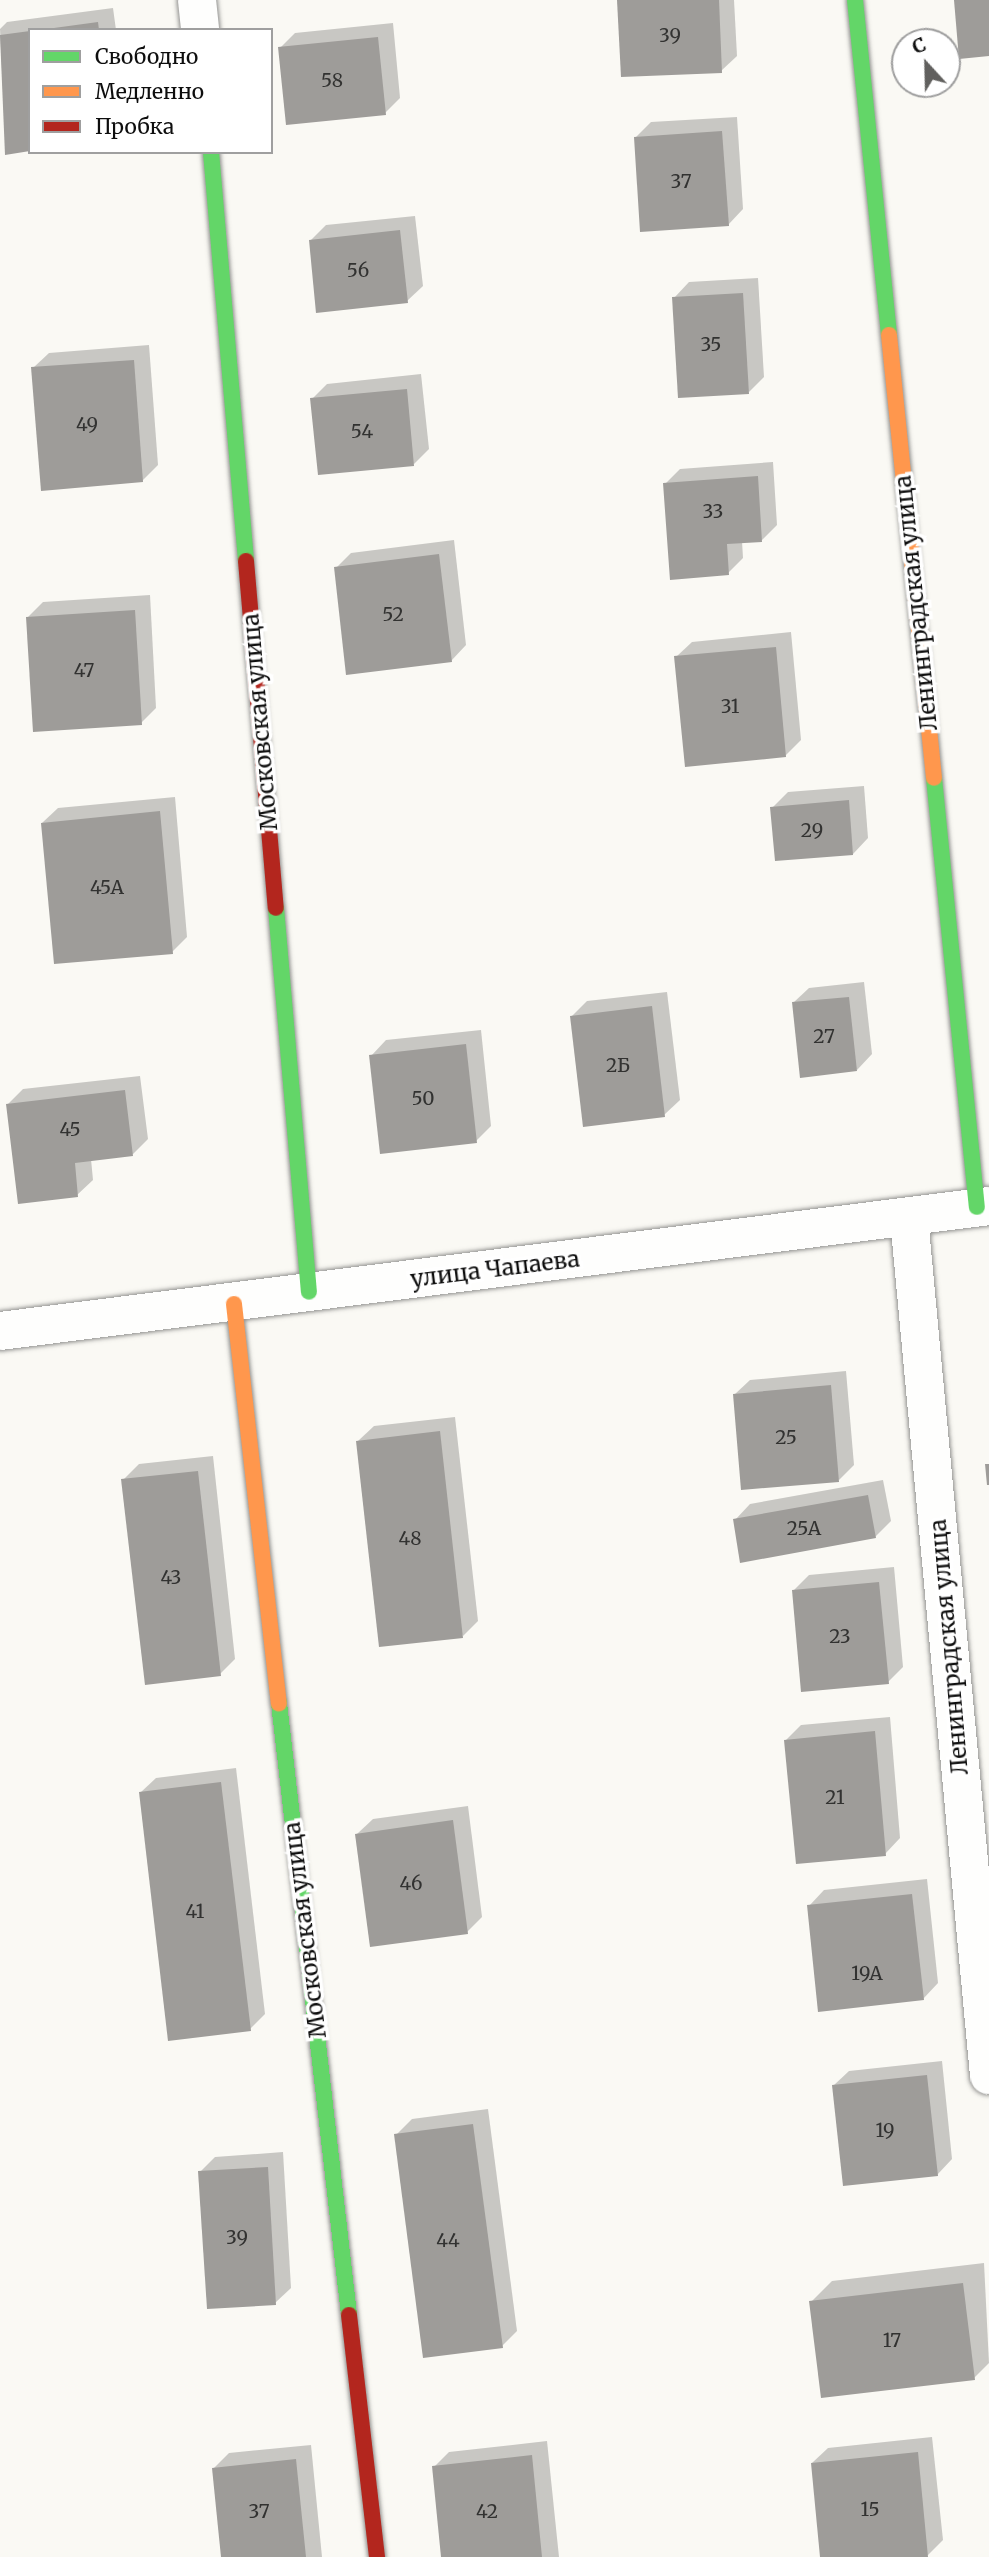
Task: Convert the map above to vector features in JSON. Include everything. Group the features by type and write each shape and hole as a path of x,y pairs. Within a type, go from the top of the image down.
{"street":[{"path":"197,0 200,28"},
{"name":"Ленинградская улица","path":"855,0 983,1206"},
{"name":"Московская улица","path":"211,154 309,1292"},
{"name":"улица Чапаева","path":"0,1331 234,1304 309,1292 909,1218 983,1206"},
{"name":"Ленинградская улица","path":"909,1218 989,2075"},
{"name":"Московская улица","path":"234,1304 377,2557"}],"building":[{"path":"617,0 719,0 722,73 621,77"},
{"path":"954,0 989,0 989,56 961,59 961,28 956,28"},
{"path":"98,22 99,28 54,28"},
{"path":"28,31 28,151 5,155 0,35"},
{"path":"378,37 386,115 286,125 278,47"},
{"path":"722,131 729,226 640,232 634,137"},
{"path":"400,230 408,303 316,313 309,240"},
{"path":"743,293 749,394 678,398 672,297"},
{"path":"134,360 143,482 41,491 31,367"},
{"path":"407,389 414,466 318,475 310,398"},
{"path":"758,476 762,542 727,544 729,575 670,580 663,483"},
{"path":"439,554 452,662 346,675 334,567"},
{"path":"135,610 142,725 33,732 26,617"},
{"path":"776,647 786,757 685,767 674,656"},
{"path":"849,800 853,855 775,861 770,807"},
{"path":"160,811 173,954 54,964 41,823"},
{"path":"849,997 857,1071 800,1078 792,1002"},
{"path":"652,1006 665,1117 583,1127 570,1016"},
{"path":"466,1044 477,1143 380,1154 369,1055"},
{"path":"125,1090 133,1156 75,1163 78,1197 18,1204 6,1104"},
{"path":"831,1385 839,1482 741,1490 733,1394"},
{"path":"440,1431 463,1638 379,1647 356,1441"},
{"path":"985,1464 989,1464 989,1485 987,1485"},
{"path":"198,1471 221,1676 145,1685 121,1479"},
{"path":"868,1495 876,1538 740,1563 733,1519"},
{"path":"879,1582 889,1684 801,1692 792,1590"},
{"path":"875,1731 886,1856 796,1864 784,1740"},
{"path":"221,1782 251,2031 168,2041 139,1792"},
{"path":"453,1820 468,1934 370,1947 355,1834"},
{"path":"912,1894 924,2000 818,2012 807,1905"},
{"path":"927,2075 938,2176 843,2186 832,2085"},
{"path":"473,2124 503,2348 423,2358 394,2134"},
{"path":"268,2167 276,2305 207,2309 198,2171"},
{"path":"963,2283 975,2380 821,2398 809,2301"},
{"path":"918,2452 928,2557 820,2557 811,2463"},
{"path":"532,2455 542,2557 441,2557 432,2466"},
{"path":"296,2459 306,2557 221,2557 212,2468"}],"traffic: fast":[{"path":"855,0 889,335"},
{"path":"211,154 246,561"},
{"path":"934,778 977,1207"},
{"path":"276,908 309,1292"},
{"path":"279,1703 349,2315"}],"traffic: slow":[{"path":"889,335 934,778"},
{"path":"234,1304 279,1703"}],"traffic: jam":[{"path":"246,561 276,908"},
{"path":"349,2315 377,2557"}]}
